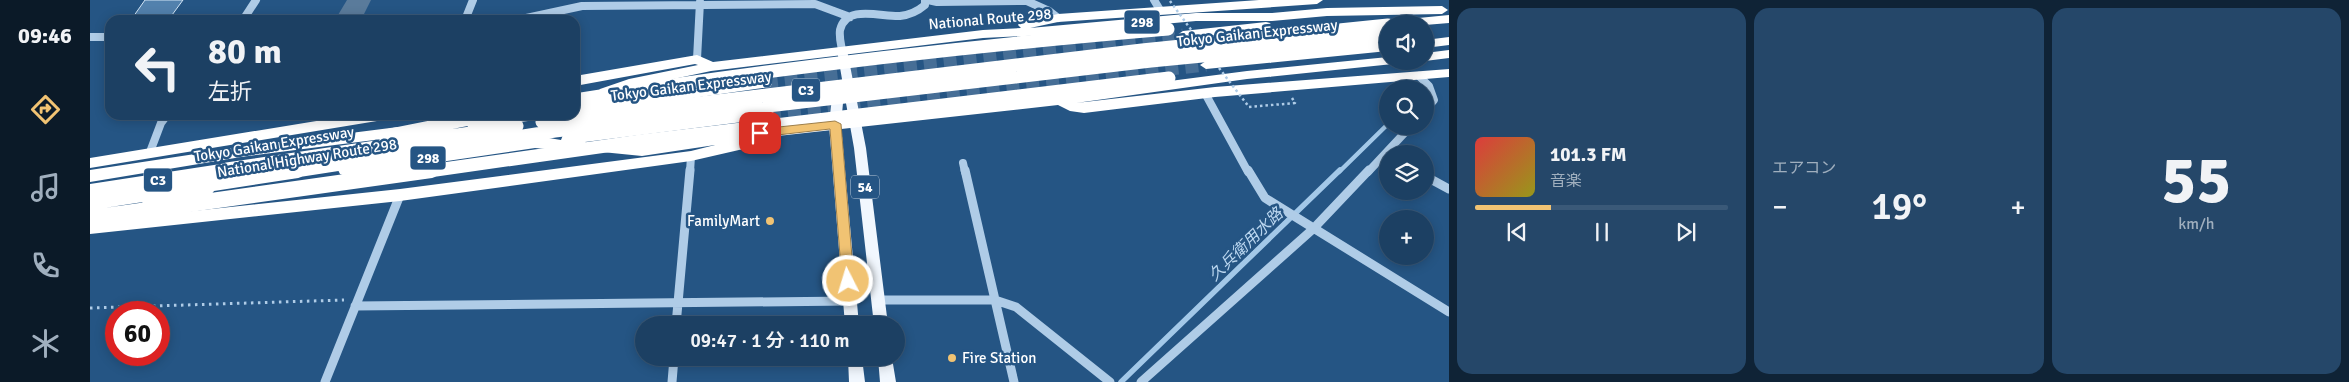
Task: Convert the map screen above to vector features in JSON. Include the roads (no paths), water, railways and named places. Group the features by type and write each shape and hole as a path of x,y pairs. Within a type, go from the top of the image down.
{"highway":[{"name":"298","path":"983,34 1058,18 1157,5 1317,0"},
{"name":"National Route 298","path":"580,99 629,84 711,67 983,34 1196,17 1272,17 1327,12 1447,13"},
{"path":"1434,16 1447,13"},
{"path":"1183,35 1306,21 1447,13"},
{"path":"580,100 795,67 1025,41 1168,29 1272,17"},
{"name":"Tokyo Gaikan Expressway","path":"580,117 1142,50 1379,26"},
{"path":"1434,33 1449,32"},
{"name":"Tokyo Gaikan Expressway","path":"90,202 555,131 1150,61 1379,39"},
{"path":"1434,43 1449,41"},
{"path":"1206,65 1379,48"},
{"path":"1434,56 1449,54"},
{"path":"580,80 697,59 711,67"},
{"name":"298","path":"534,143 642,151 760,133 1060,100 1247,75 1379,61"},
{"path":"1060,100 1074,108 1084,108 1262,88 1449,73"},
{"path":"90,218 641,141 1169,78 1247,75"},
{"path":"580,109 765,84"},
{"name":"National Highway Route 298","path":"90,214 246,184 534,143 768,115"},
{"path":"90,163 352,120"},
{"path":"227,169 276,155 463,120"},
{"name":"National Highway Route 298","path":"90,176 241,152 494,120"},
{"name":"Tokyo Gaikan Expressway","path":"90,190 558,120"},
{"name":"298","path":"90,228 400,195 691,156 748,142 760,133"}],"main road":[{"name":"54","path":"842,50 856,122 880,316"},
{"name":"54","path":"842,50 835,124 851,316"},
{"path":"855,366 857,382"},
{"path":"886,366 888,382"}],"street":[{"path":"246,15 256,0"},
{"path":"467,15 473,0"},
{"path":"842,50 840,31 844,22 850,17 866,13 899,16 910,14 925,5 926,0 944,2 1027,1 1049,11 1058,18"},
{"path":"540,15 582,6 700,3 815,4 850,17"},
{"path":"697,59 700,3"},
{"path":"90,37 105,36"},
{"path":"1419,76 1422,80"},
{"path":"1206,95 1255,184 1265,198 1449,312"},
{"path":"150,152 163,120"},
{"path":"1395,145 1403,135"},
{"path":"677,316 691,156"},
{"path":"1141,382 1313,229 1379,162"},
{"path":"963,163 1014,382"},
{"path":"1434,181 1449,189"},
{"path":"325,382 400,195"},
{"path":"878,300 995,300 1016,307 1105,378"},
{"path":"356,303 850,301"},
{"path":"672,382 673,366"}],"waterway":[{"path":"351,15 359,0"},
{"name":"久兵衛用水路","path":"1339,172 1379,133"},
{"name":"久兵衛用水路","path":"1121,382 1340,170"}],"tunnel":[{"path":"765,84 1183,35"},
{"path":"768,115 1206,65"}],"place":[{"name":"FamilyMart","path":"770,221"},
{"name":"Fire Station","path":"952,358"}]}
